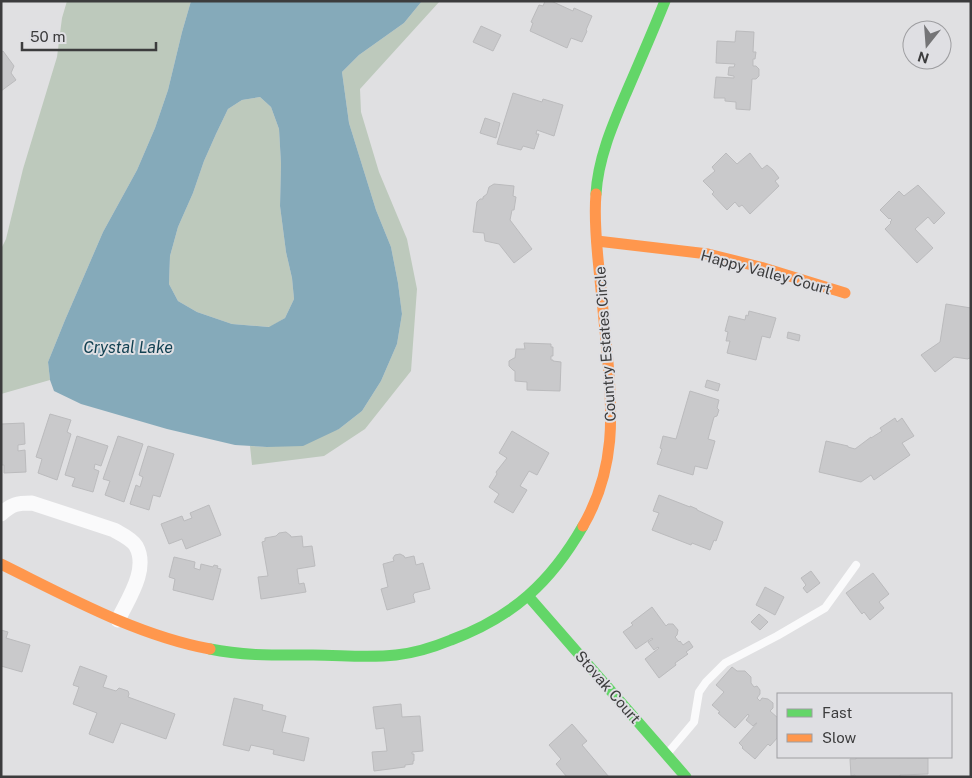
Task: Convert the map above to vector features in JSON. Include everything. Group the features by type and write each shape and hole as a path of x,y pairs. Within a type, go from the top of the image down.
{"street":[{"name":"Country Estates Circle","path":"1,564 118,620 155,634 190,644 258,655 372,656 406,653 441,645 477,630 507,614 529,597 573,545 602,486 609,455 612,422 611,385 596,241 595,202 599,169 607,139 665,1"},
{"name":"Happy Valley Court","path":"596,241 660,247 709,255 753,265 845,293"},
{"path":"1,514 8,507 19,503 32,504 114,530 136,545 140,560 140,572 118,620"},
{"name":"Stovak Court","path":"529,597 686,777"}],"lane":[{"path":"666,754 694,722 699,692 706,682 726,663 825,608 856,565"}],"green space":[{"path":"67,1 191,1 168,90 155,128 137,170 103,232 65,320 48,362 50,380 1,394 1,249 6,239 23,169 57,57 62,18"},
{"path":"422,1 440,1 360,89 361,112 379,172 407,239 417,289 411,371 365,429 324,456 252,465 250,446 267,447 339,429 362,411 381,381 397,344 402,314 391,247 376,210 349,123 342,72 359,55 404,23"},
{"path":"260,97 271,107 279,129 281,164 280,206 294,299 285,318 270,327 232,324 197,312 178,301 169,284 170,256 178,227 204,161 228,109 242,100"}],"water":[{"name":"Crystal Lake","path":"191,1 422,1 404,23 359,55 342,72 349,123 376,210 391,247 402,314 397,344 381,381 362,411 339,429 303,446 267,447 235,445 167,429 81,404 54,391 50,380 48,362 65,320 103,232 137,170 155,128 168,90","holes":["260,97 271,107 279,129 281,164 280,206 294,299 285,318 269,327 232,324 197,312 178,301 169,284 170,256 178,227 204,161 228,109 242,100"]}],"building":[{"path":"545,1 551,1 573,11 574,8 592,16 582,42 571,38 567,48 530,31 533,23 531,22 539,5 543,6"},
{"path":"481,26 501,35 493,51 473,42"},
{"path":"736,31 754,32 753,52 756,52 753,66 759,69 759,76 756,79 752,79 750,110 736,109 736,102 725,101 725,98 714,98 716,77 734,78 734,76 728,75 729,67 734,67 735,64 716,63 717,41 735,42"},
{"path":"3,51 14,66 11,73 16,80 1,91 1,52"},
{"path":"513,93 542,102 543,99 563,105 554,136 537,130 536,134 539,134 534,149 523,146 521,150 497,144"},
{"path":"485,118 500,123 496,138 480,133"},
{"path":"726,153 737,164 750,153 762,169 767,165 779,178 775,181 779,186 750,214 742,205 739,207 735,202 727,210 703,181 715,171 712,167"},
{"path":"494,184 514,186 513,196 516,197 510,220 532,249 514,263 499,244 485,241 484,233 473,232 477,202 483,199 489,187"},
{"path":"918,185 945,213 934,224 928,217 915,229 933,248 917,263 885,229 892,220 880,210 899,191 904,196"},
{"path":"946,304 971,308 971,359 954,357 935,372 921,355 940,342"},
{"path":"749,311 776,318 770,338 762,336 756,360 727,353 730,341 726,341 728,332 725,331 729,316 745,320"},
{"path":"788,332 800,335 799,341 787,338"},
{"path":"524,343 551,344 553,356 551,356 551,360 561,362 560,391 527,390 527,382 515,381 515,371 509,366 509,361 515,358 516,349 525,349"},
{"path":"707,380 720,384 718,391 705,387"},
{"path":"690,391 719,400 717,408 719,410 717,416 714,417 708,439 715,441 707,469 695,466 693,475 657,464 662,449 660,448 663,436 676,439"},
{"path":"50,414 71,420 67,432 71,434 57,480 38,473 42,459 36,457"},
{"path":"895,418 897,422 902,418 914,436 902,443 910,455 874,480 871,475 861,482 819,472 826,441 855,449 882,431 880,428"},
{"path":"24,423 25,444 18,445 18,451 25,450 26,472 4,473 4,465 1,465 1,424"},
{"path":"512,431 549,453 537,475 529,471 520,486 527,490 513,513 494,502 499,494 489,487 497,474 496,472 507,458 499,453"},
{"path":"77,436 108,446 101,466 95,464 94,469 99,471 93,492 72,486 75,478 65,475"},
{"path":"118,436 143,444 124,502 105,495 110,481 103,479"},
{"path":"148,446 174,454 160,497 153,495 149,510 130,504 136,485 140,487 143,477 139,475"},
{"path":"659,495 690,506 723,522 716,541 714,540 710,550 652,530 659,513 653,511"},
{"path":"209,505 221,535 186,549 182,539 169,544 161,524 182,516 184,521 192,518 190,513"},
{"path":"286,532 291,537 302,536 303,547 312,546 315,566 297,569 299,584 304,583 306,592 261,599 258,577 268,576 262,542 265,541 265,538"},
{"path":"400,554 405,558 414,556 416,565 423,563 430,589 414,593 415,602 387,610 381,589 388,587 383,564 394,561 395,555"},
{"path":"174,557 195,562 194,568 200,570 201,564 213,567 214,565 218,566 217,568 221,569 213,600 173,590 175,579 169,577"},
{"path":"811,571 820,583 807,593 803,588 806,585 801,578"},
{"path":"873,573 889,594 879,602 884,608 870,620 864,612 862,614 846,593"},
{"path":"765,587 784,597 775,615 756,605"},
{"path":"652,607 666,626 673,624 678,630 675,637 679,642 683,645 689,641 693,647 686,652 688,654 675,663 676,665 659,678 645,659 659,648 654,650 648,642 653,639 636,649 623,632 633,625 631,623"},
{"path":"759,614 768,622 760,630 751,622"},
{"path":"1,630 8,632 6,638 30,645 22,672 1,666"},
{"path":"80,666 107,676 103,687 116,691 119,688 128,691 128,697 175,714 166,739 121,723 113,743 89,734 97,713 73,704 79,687 73,685"},
{"path":"732,667 737,671 745,671 751,677 751,683 754,687 757,686 760,690 757,698 760,701 762,698 768,699 773,703 773,708 770,711 777,717 777,738 770,746 768,744 755,759 739,743 757,723 753,726 746,720 749,716 748,714 735,728 718,713 720,712 712,705 724,692 716,685"},
{"path":"234,698 263,705 262,710 286,716 282,732 309,738 304,761 273,754 274,750 251,745 249,751 223,745"},
{"path":"401,704 402,717 420,716 423,751 412,752 414,754 413,764 405,765 405,767 374,771 372,752 387,751 384,728 376,729 373,707"},
{"path":"572,724 587,741 582,745 609,777 567,777 556,764 561,759 549,745"},
{"path":"928,758 928,774 900,775 900,777 855,777 855,775 851,776 850,759"}],"traffic: fast":[{"path":"596,194 603,154 665,1"},
{"path":"210,649 261,655 386,656 417,651 445,643 473,631 512,609 544,581 571,546 583,526"},
{"path":"529,597 686,777"}],"traffic: slow":[{"path":"583,526 594,505 602,483 610,441 611,419 609,374 596,235 596,194"},
{"path":"597,241 708,254 760,267 845,293"},
{"path":"1,564 77,602 129,625 183,643 210,649"}]}
